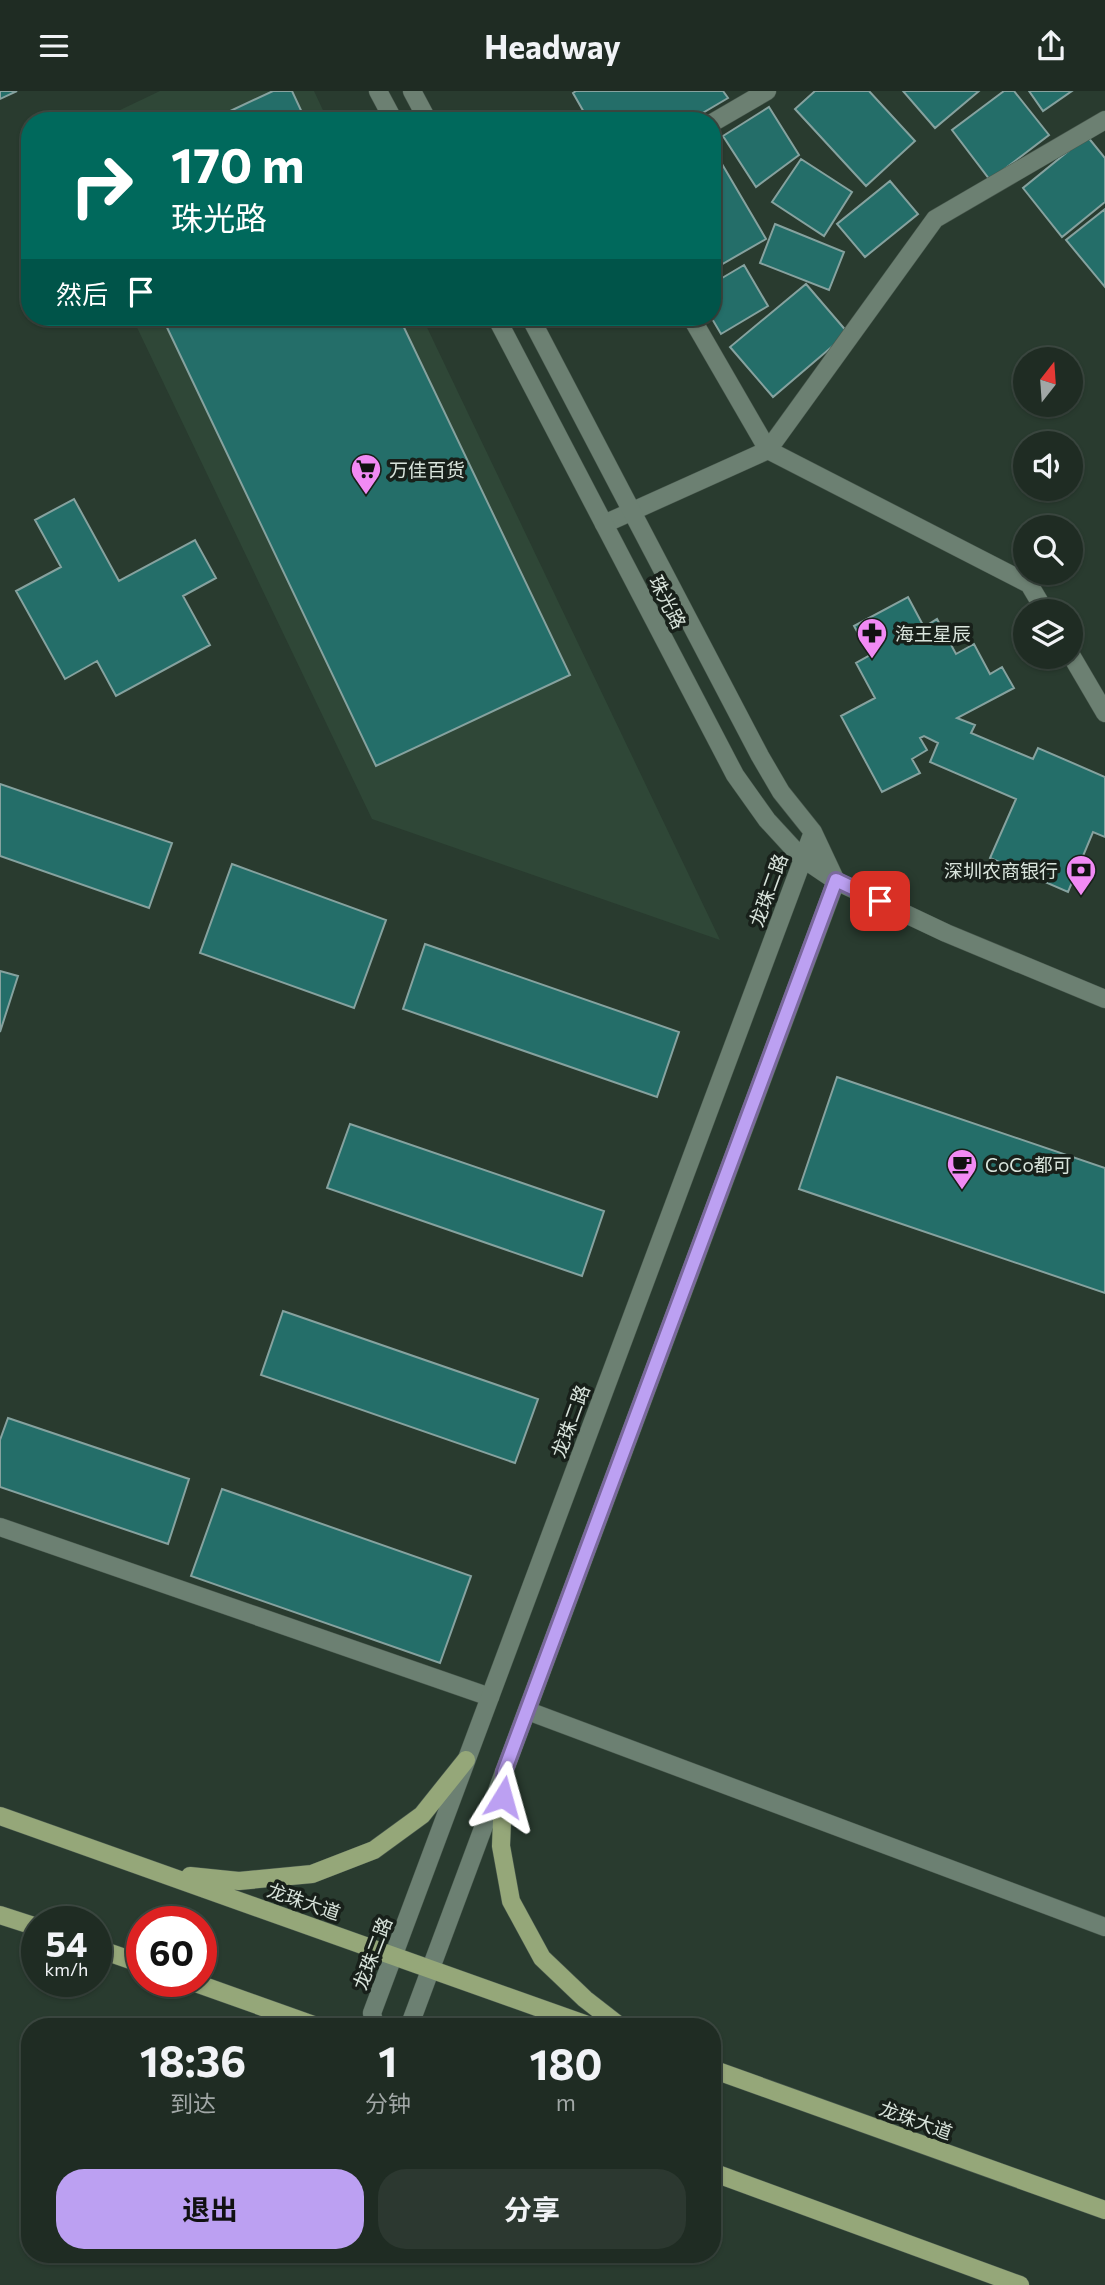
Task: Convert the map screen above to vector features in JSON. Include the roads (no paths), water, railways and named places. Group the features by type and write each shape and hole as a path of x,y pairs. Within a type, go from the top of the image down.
{"main road":[{"path":"159,1873 239,1881 312,1874 374,1850 422,1815 466,1760"},
{"path":"504,1772 501,1846 511,1901 542,1958 585,2000 609,2018"},
{"name":"龙珠大道","path":"0,1816 568,2018"},
{"path":"0,1915 21,1922"},
{"path":"217,1991 294,2018"},
{"name":"龙珠大道","path":"721,2072 1105,2210"},
{"path":"721,2175 1020,2285"}],"street":[{"path":"378,91 389,112"},
{"path":"412,91 423,112"},
{"path":"721,118 767,91"},
{"path":"604,524 768,450 935,219 1105,120"},
{"name":"珠光路","path":"501,326 735,775 767,820 802,858 836,880 946,933 1105,999"},
{"name":"珠光路","path":"535,326 760,756 781,792 813,832 836,880"},
{"path":"696,326 768,450 1029,584 1038,599"},
{"path":"1079,669 1105,713"},
{"name":"龙珠二路","path":"373,2018 372,2013 393,1956 813,832"},
{"path":"412,2018 836,880"},
{"path":"0,1527 490,1697"},
{"path":"528,1711 1105,1927"}],"place":[{"name":"万佳百货","path":"366,496"},
{"name":"海王星辰","path":"872,660"},
{"name":"深圳农商银行","path":"1081,897"},
{"name":"CoCo都可","path":"962,1191"}]}
